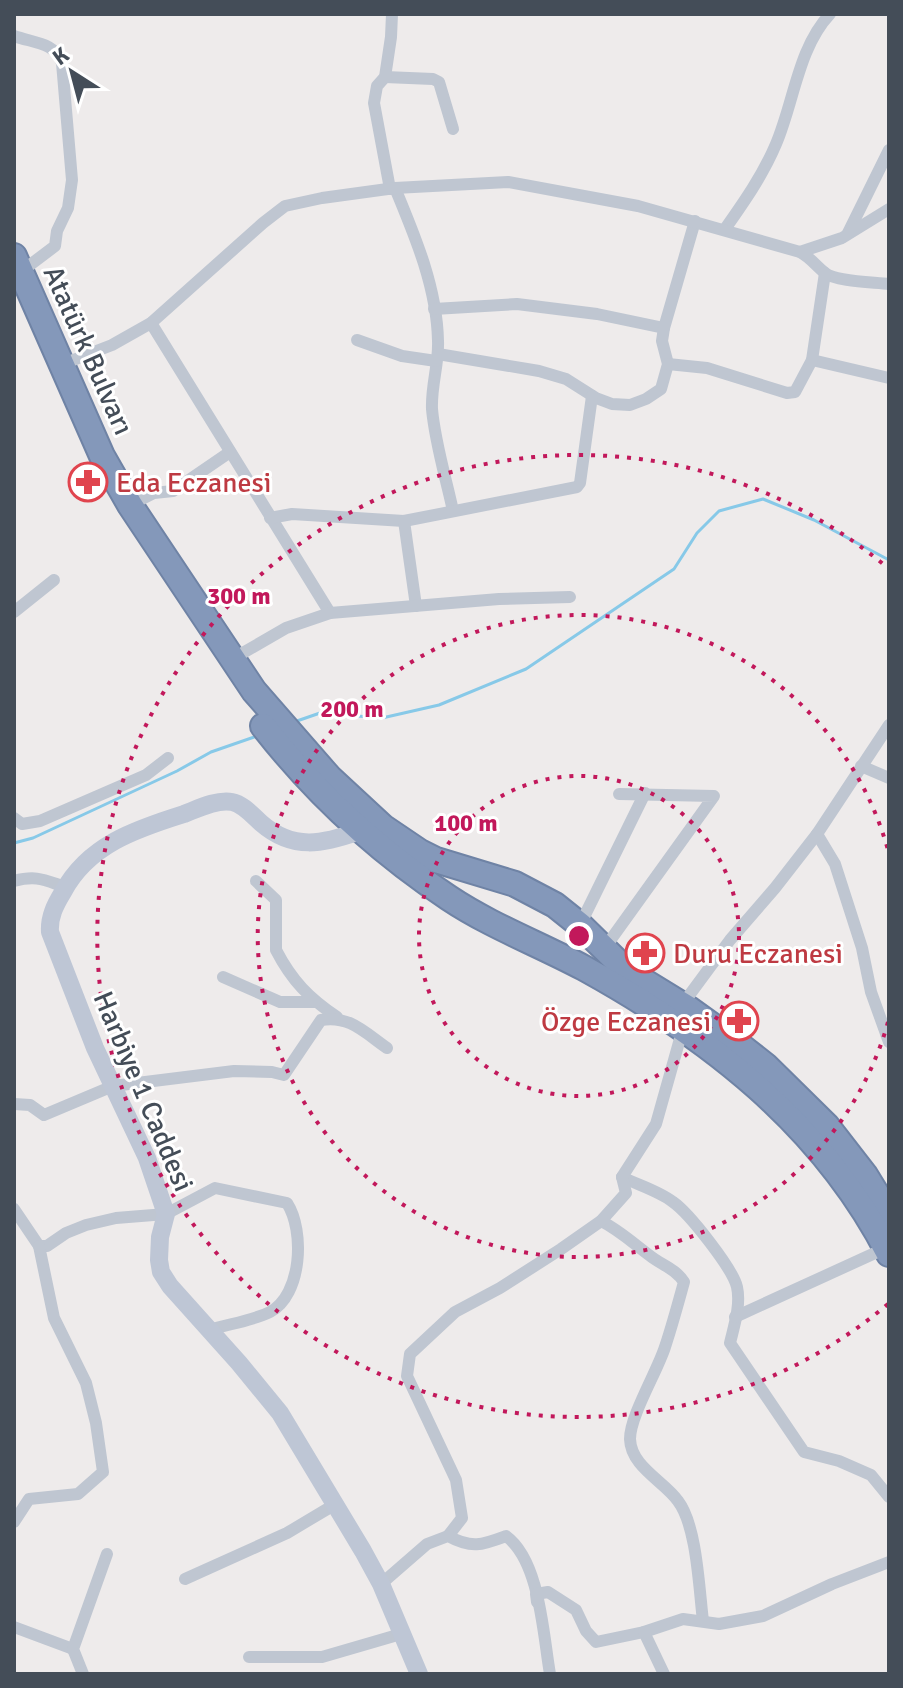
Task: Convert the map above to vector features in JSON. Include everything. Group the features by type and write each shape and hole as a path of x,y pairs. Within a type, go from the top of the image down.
{"highway":[{"name":"Atatürk Bulvarı","path":"17,273 102,456 130,505 234,658 249,696"},
{"name":"Atatürk Bulvarı","path":"55,358 98,482 319,792 360,831 450,899 492,923 738,1044 795,1094 848,1152 889,1214"},
{"name":"Atatürk Bulvarı","path":"284,740 383,827 420,852 436,860 511,882 547,901 580,925 797,1124 834,1168 888,1251"},
{"path":"492,923 511,882"},
{"path":"531,942 547,901"}],"street":[{"path":"392,14 385,77 377,86 374,103 392,188 419,245 434,309 437,358 431,386 432,412 453,511"},
{"path":"725,229 756,184 776,144 809,47 817,28 830,14"},
{"path":"14,36 49,46 59,54 72,180 68,208 57,231 55,246 17,273"},
{"path":"385,77 433,79 439,82 453,129"},
{"path":"848,234 889,150"},
{"path":"55,358 112,345 151,323 285,206 392,188 508,182 560,190 695,221 800,252 834,277 889,284"},
{"path":"800,252 848,234 889,209"},
{"path":"357,340 402,356 539,371 566,379 592,396 612,404 630,405 661,389 668,364 662,341 664,328 695,221"},
{"path":"668,364 707,368 787,393 795,392 812,360 825,273"},
{"path":"434,309 517,304 597,314 664,328"},
{"path":"151,323 330,613"},
{"path":"812,360 889,378"},
{"path":"270,518 292,514 404,521 577,487 592,396"},
{"path":"130,505 154,493 173,491 230,452"},
{"path":"404,521 416,606"},
{"path":"14,612 54,580"},
{"path":"234,658 286,628 330,613 570,597"},
{"path":"381,1584 427,1544 448,1536 462,1518 456,1480 407,1376 410,1354 455,1312 512,1280 601,1221 626,1193 622,1177 656,1124 682,1016 730,940 817,834 889,725"},
{"path":"14,818 22,824 40,821 146,775 168,758"},
{"path":"861,766 889,778"},
{"path":"580,925 645,793"},
{"path":"604,949 714,796 619,794"},
{"name":"Harbiye 1 Caddesi","path":"360,831 321,842 292,841 270,831 232,802 222,802 173,817 104,846 83,863 65,887 52,913 50,932 83,1022 147,1158 166,1214 159,1249 161,1272 280,1413 381,1584 419,1674"},
{"path":"817,834 835,864 862,948 871,992 889,1042"},
{"path":"14,881 29,877 44,878 65,887"},
{"path":"256,881 276,900 276,950 303,992 387,1048"},
{"path":"223,977 280,1002 315,1002"},
{"path":"14,1104 30,1105 44,1115 113,1086 234,1071 284,1075 321,1020 337,1017"},
{"path":"622,1177 673,1201 696,1225 726,1266 737,1285 730,1343 804,1452 839,1461 871,1475 889,1497"},
{"path":"39,1246 47,1246 66,1233 86,1225 116,1218 166,1214 215,1188 287,1203 292,1211 298,1248 295,1278 288,1297 270,1312 209,1330"},
{"path":"14,1209 39,1246 54,1318 86,1383 103,1472 78,1494 29,1499 14,1522"},
{"path":"601,1221 614,1227 652,1258 678,1272 684,1282 665,1349 632,1425 630,1442 636,1457 677,1500 689,1519 703,1621"},
{"path":"735,1317 888,1251"},
{"path":"185,1579 287,1533 334,1505"},
{"path":"448,1536 467,1546 506,1536 517,1544 531,1572 550,1674"},
{"path":"83,1674 73,1649 107,1554"},
{"path":"537,1602 536,1594 548,1592 576,1610 586,1631 596,1642 644,1632 683,1619 719,1624 763,1616 889,1562"},
{"path":"14,1627 73,1649"},
{"path":"644,1632 664,1674"},
{"path":"249,1657 322,1657 401,1634"}],"waterway":[{"path":"294,722 320,713 382,718 439,705 526,669 674,569 697,533 719,511 763,499 814,520 889,560"},
{"path":"14,843 33,838 211,752 257,736"}],"place":[{"name":"Eda Eczanesi","path":"88,482"},
{"name":"Duru Eczanesi","path":"645,953"},
{"name":"Özge Eczanesi","path":"739,1021"}]}
